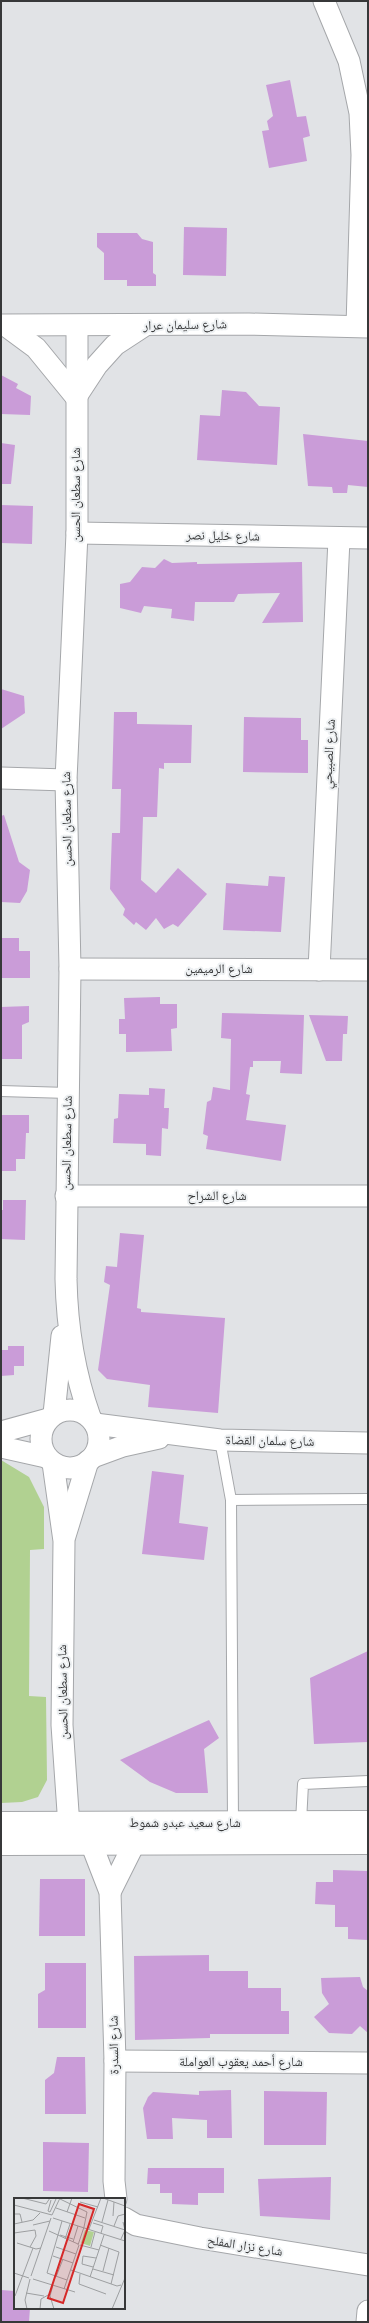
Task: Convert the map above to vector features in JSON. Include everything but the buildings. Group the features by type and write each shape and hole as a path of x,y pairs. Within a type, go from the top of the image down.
{"main road":[{"name":"شارع سعيد عبدو شموط","path":"1,1823 368,1822"},
{"name":"شارع سعيد عبدو شموط","path":"1,1844 368,1843"}],"street":[{"path":"324,1 349,61 364,110 362,155 363,327"},
{"name":"شارع سليمان عرار","path":"3,326 248,324 363,327"},
{"path":"3,326 36,348 76,397 97,365 115,345 144,326"},
{"name":"شارع سطعان الحسن","path":"77,326 77,533 66,780 70,969 66,1196 67,1311 76,1369 93,1420"},
{"name":"شارع خليل نصر","path":"77,533 339,539 368,538"},
{"name":"شارع الصبيحي","path":"319,970 339,539"},
{"path":"1,778 66,780"},
{"name":"شارع الرميمين","path":"70,969 368,970"},
{"name":"شارع الشراح","path":"66,1196 368,1196"},
{"name":"شارع سطعان الحسن","path":"51,1417 67,1311"},
{"path":"1,1432 72,1409 93,1420 100,1440 91,1459 71,1468 50,1460 1,1447"},
{"path":"50,1460 42,1448 40,1438 42,1428 51,1417"},
{"name":"شارع سلمان القضاة","path":"93,1420 173,1435 220,1440 368,1443"},
{"name":"شارع سلمان القضاة","path":"91,1459 123,1446 173,1435"},
{"name":"شارع سطعان الحسن","path":"64,1541 76,1496 91,1459"},
{"name":"شارع سطعان الحسن","path":"50,1460 64,1541 62,1725 69,1822 80,1843"},
{"name":"شارع السدرة","path":"80,1843 110,1892"},
{"name":"شارع السدرة","path":"116,2198 114,2180 115,2061 110,1892 134,1844"},
{"name":"شارع أحمد يعقوب العواملة","path":"115,2061 368,2063"},
{"name":"شارع نزار المفلح","path":"125,2220 136,2225 200,2238 368,2266"},
{"path":"366,2322 368,2312"}],"lane":[{"path":"1,1091 68,1093"},
{"path":"220,1440 231,1500 233,1823"},
{"path":"231,1500 368,1499"},
{"path":"301,1822 304,1784 368,1781"}],"green space":[{"path":"1,1460 29,1477 44,1507 44,1549 30,1550 29,1696 46,1697 47,1780 38,1797 22,1802 1,1803"}]}
